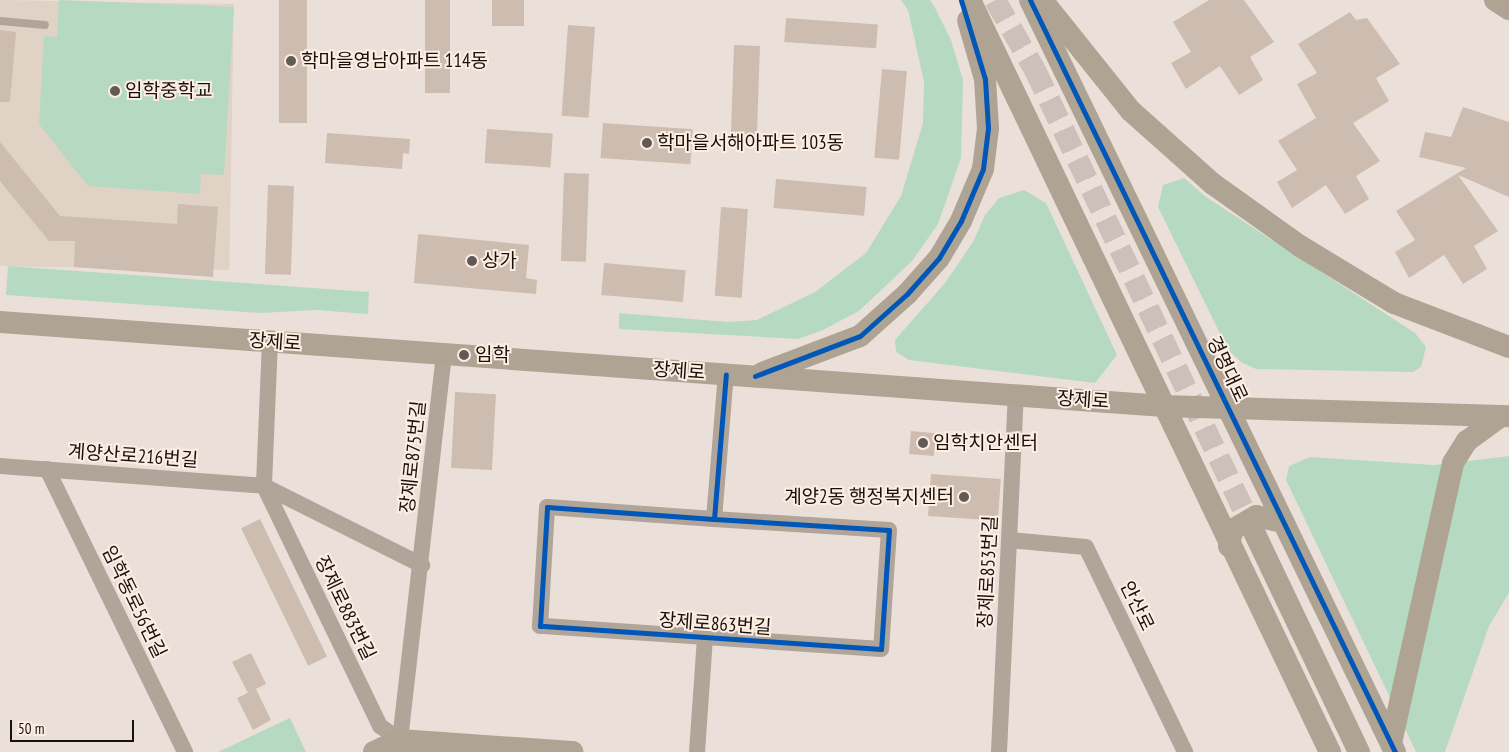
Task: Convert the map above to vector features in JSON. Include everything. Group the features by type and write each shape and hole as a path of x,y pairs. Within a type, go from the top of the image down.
{"main road":[{"path":"755,376 860,336 907,294 939,258 966,213 983,169 988,128 985,79 961,0"},
{"path":"970,0 1229,546 1330,752"},
{"name":"경명대로","path":"1030,0 1393,747"},
{"path":"1042,0 1131,110 1213,184 1300,246 1394,303 1509,348"},
{"path":"1495,0 1509,9"},
{"name":"장제로","path":"0,322 1164,406 1505,416"},
{"path":"1393,747 1453,463 1467,441 1505,416"},
{"path":"1229,546 1232,530 1256,516 1283,522"},
{"path":"1255,534 1359,752"},
{"path":"374,752 402,746 573,752"}],"street":[{"name":"장제로883번길","path":"270,341 264,486 380,726 402,746"},
{"name":"장제로875번길","path":"402,746 444,354"},
{"path":"714,519 726,374"},
{"name":"장제로853번길","path":"999,752 1016,395"},
{"name":"계양산로216번길","path":"0,466 264,486"},
{"name":"임학동로56번길","path":"47,470 185,752"},
{"path":"264,486 422,565"},
{"name":"장제로863번길","path":"547,507 714,519 889,530 881,648 706,639 540,626 547,507"},
{"name":"안산로","path":"1009,540 1086,547 1185,752"},
{"path":"697,752 706,639"}],"lane":[{"path":"0,21 45,25"}],"shaded area":[{"name":"임학중학교","path":"0,0 234,4 229,270 0,266"}],"green space":[{"path":"59,0 234,7 224,175 201,174 200,194 88,186 39,124 44,36 57,37"},
{"path":"901,0 930,0 951,40 963,80 961,158 938,224 912,261 859,311 823,330 798,339 619,329 619,313 728,322 757,320 815,292 866,253 901,196 923,123 924,82 908,10"},
{"path":"1184,178 1206,197 1415,333 1426,347 1421,367 1413,372 1256,369 1241,362 1228,350 1158,207 1163,185"},
{"path":"1024,190 1046,203 1117,355 1095,383 909,360 896,352 895,340 945,283 973,242 985,215 999,198"},
{"path":"8,266 369,292 368,314 316,310 261,313 6,295"},
{"path":"1509,456 1509,593 1489,626 1445,752 1416,752 1286,480 1289,466 1310,457 1434,465"},
{"path":"290,718 306,752 218,752 237,743"}],"building":[{"name":"학마을영남아파트 114동","path":"279,0 307,0 307,123 279,123"},
{"path":"425,0 450,0 450,93 425,93"},
{"path":"492,0 524,0 524,26 492,26"},
{"path":"1209,0 1244,0 1274,42 1250,57 1263,80 1239,95 1220,66 1186,89 1171,63 1191,52 1173,22"},
{"path":"1350,12 1356,20 1367,18 1400,64 1376,78 1389,101 1353,123 1380,161 1356,176 1369,199 1345,214 1326,185 1292,208 1277,182 1297,170 1278,141 1316,118 1297,84 1317,73 1298,44"},
{"path":"786,18 878,24 876,48 784,42"},
{"path":"568,25 595,27 589,118 562,116"},
{"path":"0,30 16,32 10,102 0,102"},
{"path":"734,45 760,46 757,135 731,134"},
{"path":"882,69 907,71 899,160 874,158"},
{"path":"1463,107 1509,122 1509,197 1458,175 1498,231 1474,246 1487,269 1463,284 1444,255 1409,278 1395,252 1415,240 1396,211 1466,168 1419,157 1425,132 1451,137"},
{"name":"학마을서해아파트 103동","path":"603,123 693,129 690,164 601,158"},
{"path":"487,129 553,134 550,168 485,163"},
{"path":"327,133 410,139 409,154 403,153 402,169 325,163"},
{"path":"0,142 60,216 177,224 178,204 218,207 213,277 74,267 75,241 49,241 0,181"},
{"path":"564,173 589,174 586,262 561,261"},
{"path":"776,179 867,187 864,216 773,208"},
{"path":"268,185 294,186 291,275 265,274"},
{"path":"721,207 748,209 742,298 715,296"},
{"name":"상가","path":"418,234 529,245 526,278 537,280 536,294 414,283"},
{"path":"604,263 686,270 683,302 601,295"},
{"path":"455,392 496,394 492,470 451,468"},
{"name":"임학치안센터","path":"911,431 936,433 934,456 909,454"},
{"name":"계양2동 행정복지센터","path":"931,474 1001,479 998,521 928,516"},
{"path":"260,519 327,657 308,666 241,528"},
{"path":"251,653 266,684 256,689 271,720 253,730 237,698 248,693 232,662"}],"tunnel":[{"path":"995,0 1035,70 1255,534"}],"cycle path":[{"path":"755,376 860,336 907,294 939,258 961,221 983,169 988,128 985,79 961,0"},
{"path":"1030,0 1395,752"},
{"path":"714,519 889,530 881,649 540,626 547,507 714,519 726,374"}],"place":[{"name":"학마을영남아파트 114동","path":"291,61"},
{"name":"임학중학교","path":"115,91"},
{"name":"학마을서해아파트 103동","path":"647,143"},
{"name":"상가","path":"472,261"},
{"name":"임학","path":"464,355"},
{"name":"임학치안센터","path":"923,443"},
{"name":"계양2동 행정복지센터","path":"964,497"}]}
